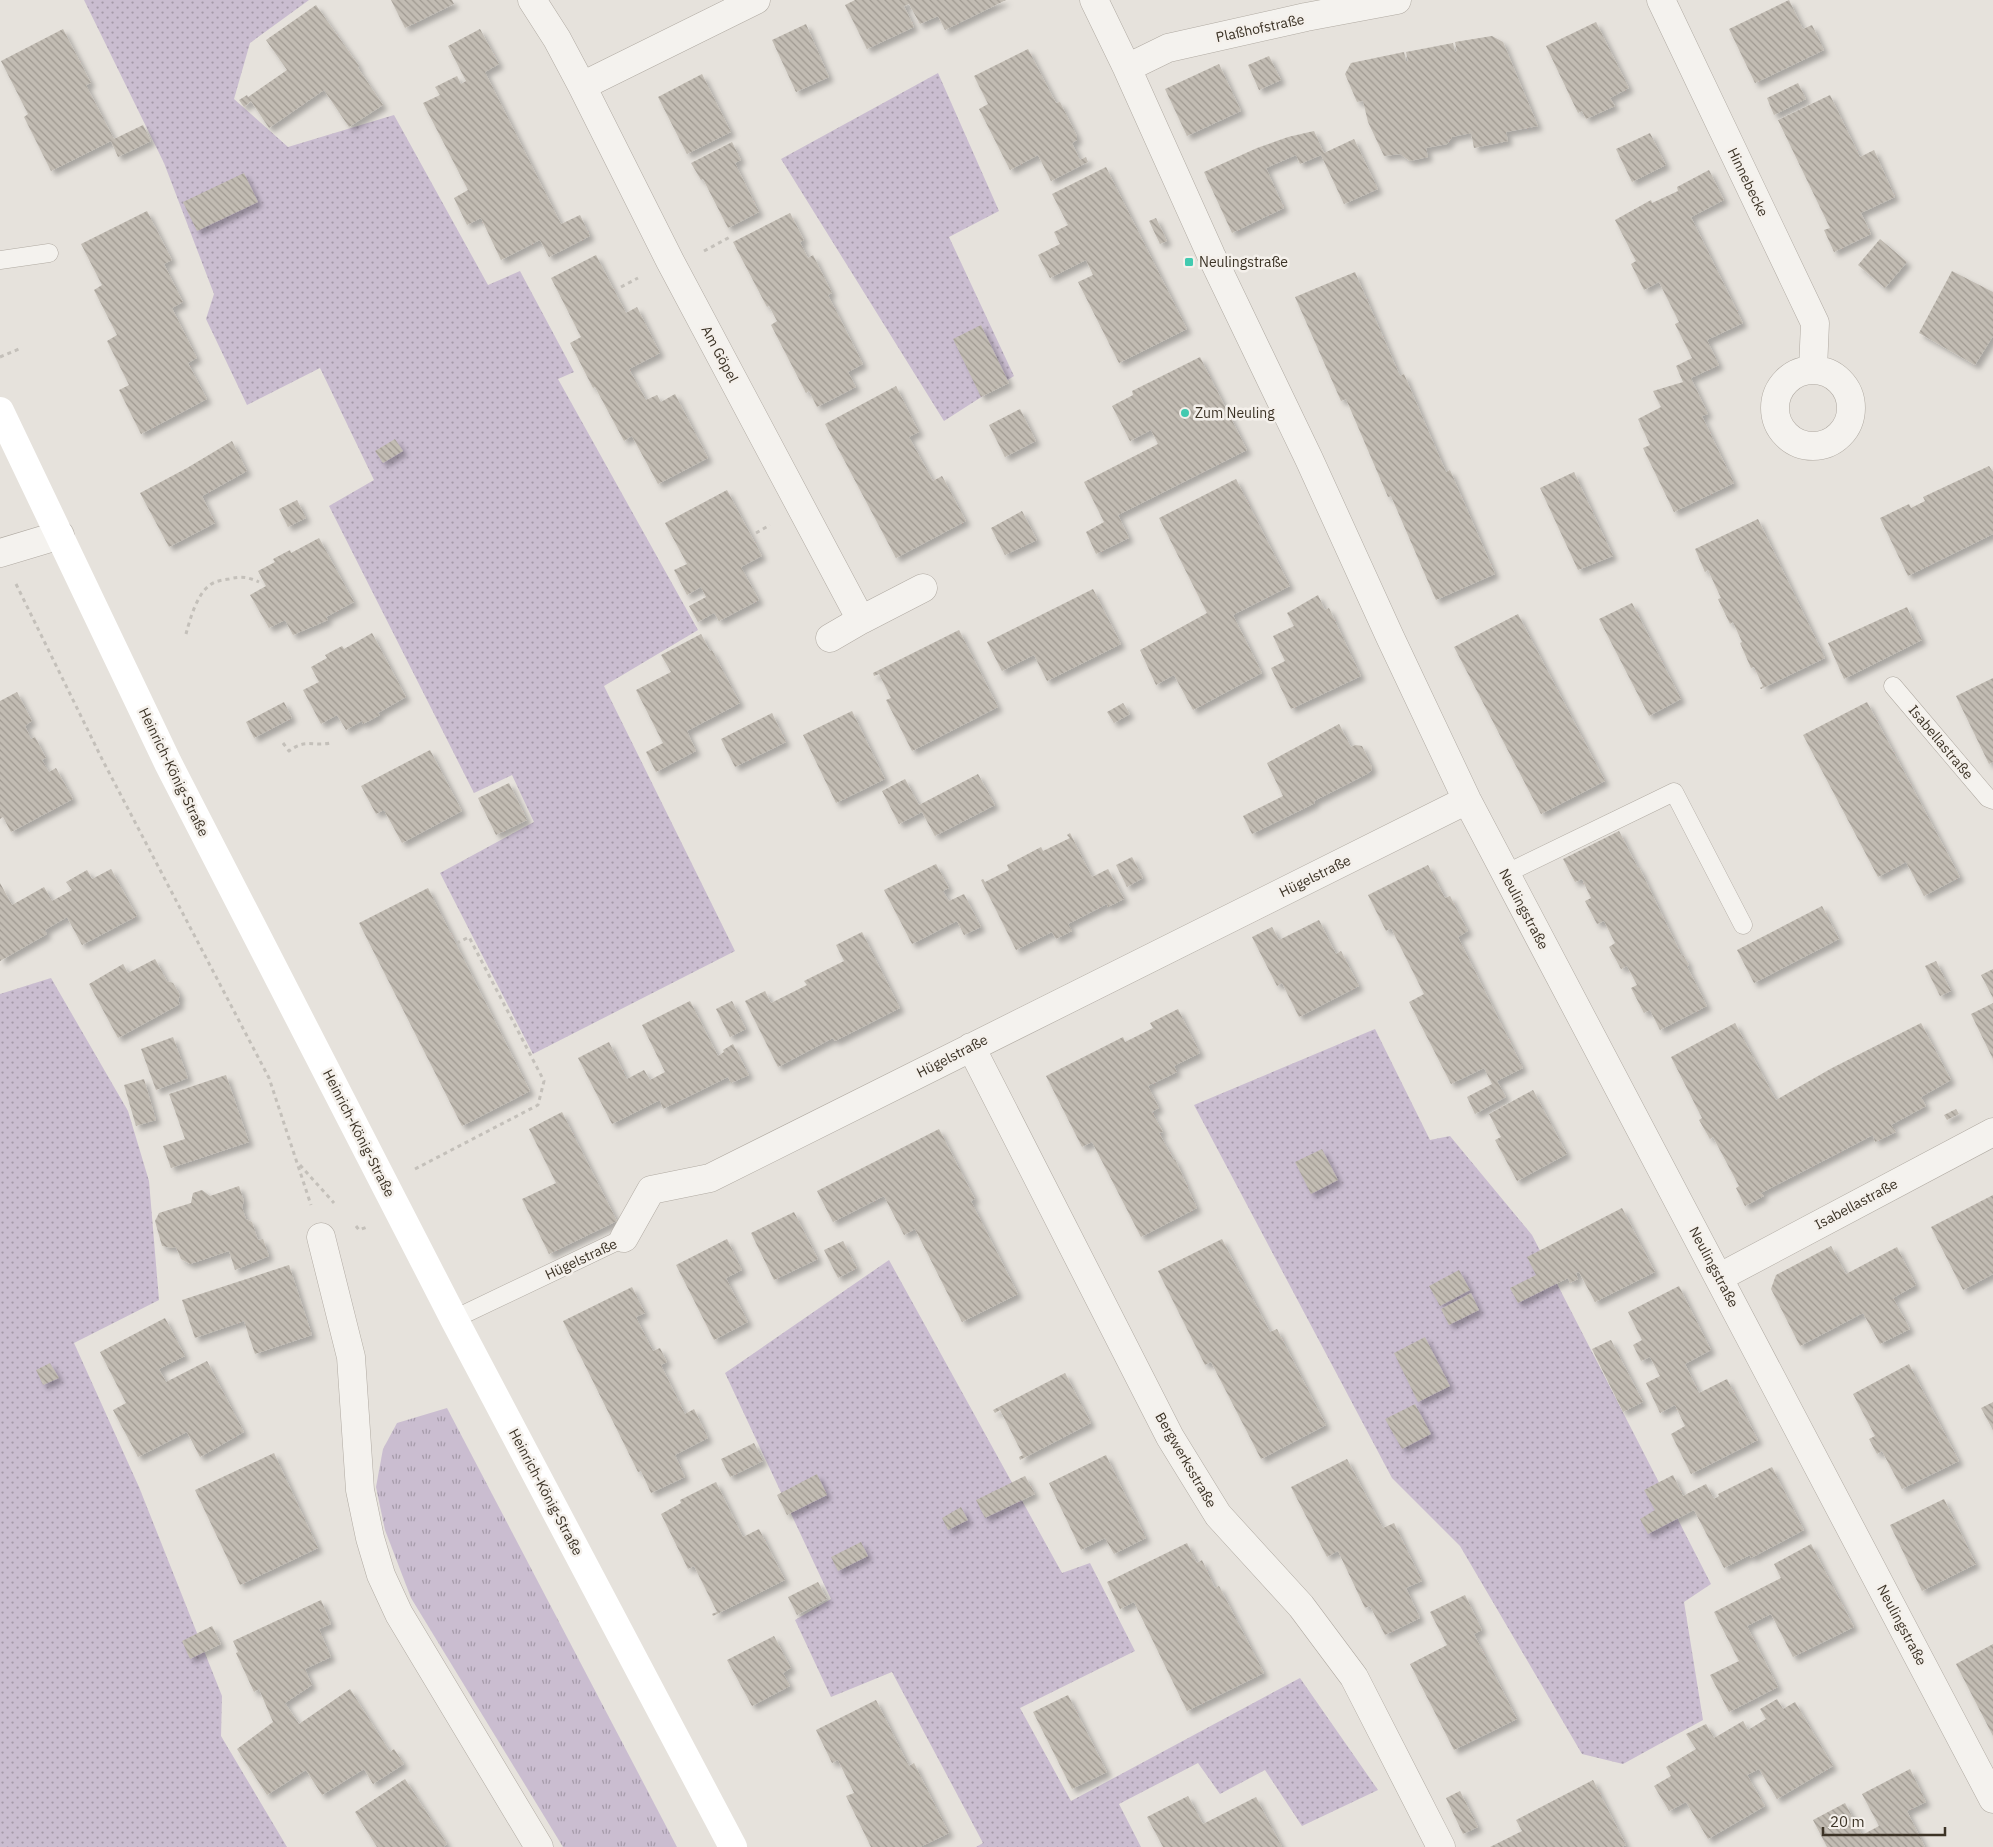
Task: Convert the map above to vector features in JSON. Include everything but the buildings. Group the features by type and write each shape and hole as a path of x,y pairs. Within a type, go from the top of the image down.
{"main road":[{"name":"Heinrich-König-Straße","path":"0,411 168,763 454,1319 732,1847"}],"street":[{"name":"Am Göpel","path":"532,0 557,39 582,86 670,260 861,620"},
{"path":"582,86 756,0"},
{"name":"Neulingstraße","path":"1094,0 1127,68 1211,255 1309,459 1467,800 1720,1277 1993,1799"},
{"name":"Plaßhofstraße","path":"1127,68 1168,48 1306,17 1397,0"},
{"name":"Hinnebecke","path":"1661,0 1815,322 1813,370"},
{"path":"1,553 60,535"},
{"path":"830,638 923,588"},
{"name":"Hügelstraße","path":"624,1238 651,1190 710,1178 1467,800"},
{"name":"Bergwerksstraße","path":"971,1047 1170,1437 1218,1515 1302,1606 1354,1677 1442,1847"},
{"name":"Isabellastraße","path":"1720,1277 1993,1132"},
{"path":"321,1237 351,1357 360,1490 370,1538 381,1575 399,1614 539,1847"}],"lane":[{"path":"0,260 49,253"},
{"name":"Isabellastraße","path":"1893,686 1991,797"},
{"path":"1506,874 1674,792 1743,925"},
{"name":"Hügelstraße","path":"454,1319 624,1238"}],"path":[{"path":"0,357 19,349"},
{"path":"1,553 103,762 269,1078 321,1237"},
{"path":"186,634 193,610 209,586 219,581 239,576 249,577 259,582"},
{"path":"282,743 289,751 300,744 321,745 330,743"},
{"path":"385,1185 538,1106 544,1081 469,937 457,943"},
{"path":"299,1165 339,1208"},
{"path":"352,1223 359,1230"}],"green space":[{"path":"84,0 309,0 250,43 234,99 288,147 394,115 488,285 520,271 574,372 558,379 698,630 604,686 735,951 533,1054 440,873 534,822 512,775 474,793 329,506 374,480 320,368 247,405 206,319 214,294 164,163"},
{"path":"938,73 999,211 949,237 1014,376 944,421 781,159"},
{"path":"51,978 128,1111 149,1181 159,1300 74,1343 139,1487 222,1696 221,1736 287,1847 0,1847 0,994"},
{"path":"1375,1029 1430,1140 1450,1136 1532,1235 1711,1584 1684,1602 1703,1720 1623,1764 1582,1754 1460,1546 1392,1478 1194,1105"},
{"path":"889,1260 1062,1573 1090,1563 1135,1651 1020,1708 1071,1801 1300,1678 1378,1790 1302,1826 1265,1770 1220,1794 1198,1763 1119,1804 1141,1847 976,1847 983,1843 892,1672 831,1697 795,1620 831,1599 725,1373"},
{"path":"447,1408 677,1847 563,1847 411,1598 385,1530 376,1487 383,1449 397,1423"}],"place":[{"name":"Neulingstraße","path":"1189,262"},
{"name":"Zum Neuling","path":"1185,413"}]}
